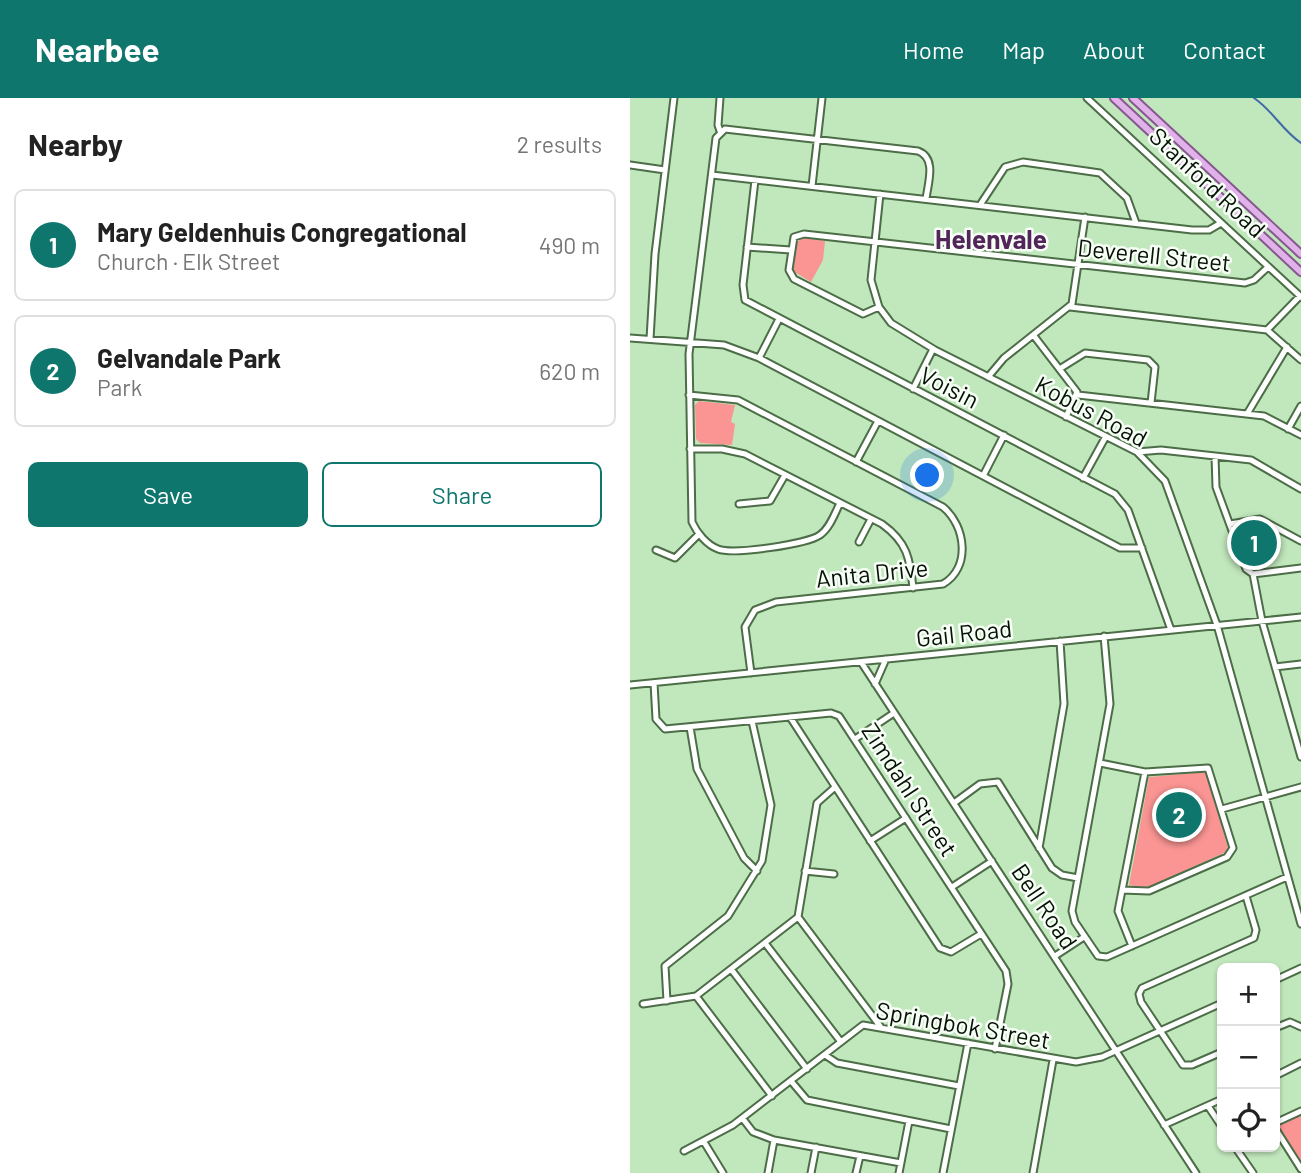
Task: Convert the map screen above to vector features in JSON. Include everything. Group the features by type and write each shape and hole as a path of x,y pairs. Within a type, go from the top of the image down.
{"main road":[{"name":"Stanford Road","path":"1114,98 1301,272"},
{"name":"Stanford Road","path":"1133,98 1301,254"}],"street":[{"path":"650,339 674,98"},
{"path":"720,98 718,125 723,130 925,153 930,163 926,199"},
{"path":"812,186 822,98"},
{"name":"Stanford Road","path":"1087,98 1301,297"},
{"path":"723,130 716,141 692,342 689,396 691,517 699,534 718,549 729,551 809,540 824,533 840,503"},
{"path":"980,205 1005,167 1023,162 1098,171 1127,198 1136,223"},
{"path":"630,165 665,170"},
{"path":"712,175 1206,230 1221,223"},
{"name":"Voisin","path":"755,180 743,297 751,305 1115,494 1124,503 1171,630"},
{"path":"747,247 791,250 790,273 794,279 863,314 879,307 871,280 880,194"},
{"path":"989,377 1004,358 1070,307 1075,296 1085,217"},
{"name":"Deverell Street","path":"791,250 794,237 801,234 1245,283 1254,280 1268,267"},
{"path":"1267,330 1301,297"},
{"name":"Kobus Road","path":"879,307 895,327 1066,418 1138,452 1159,473 1168,489 1217,625 1301,925"},
{"path":"1070,307 1267,330 1301,360"},
{"path":"759,358 779,319"},
{"path":"1034,336 1061,368 1078,395"},
{"path":"630,338 724,345 759,358 1120,548 1142,548"},
{"path":"1247,414 1287,347"},
{"path":"913,389 933,348"},
{"path":"1061,368 1085,353 1149,360 1155,367 1152,403"},
{"path":"1078,395 1266,416 1301,435"},
{"path":"1066,418 1078,395"},
{"name":"Anita Drive","path":"689,396 738,400 943,507 958,525 961,551 957,571 943,584 760,606 750,615 745,627 751,673"},
{"path":"1288,429 1301,406"},
{"path":"856,462 878,421"},
{"path":"983,476 1004,435"},
{"path":"1083,478 1105,438"},
{"path":"690,449 735,451 871,519 903,542 909,554 913,588"},
{"path":"1138,452 1156,450 1253,461 1301,489"},
{"path":"1215,456 1215,482 1243,564 1253,574 1262,621 1301,757"},
{"path":"739,504 770,500 785,475"},
{"path":"859,542 871,519"},
{"path":"1230,524 1259,519 1301,541"},
{"path":"656,550 675,558 699,534"},
{"path":"1253,574 1301,568"},
{"name":"Gail Road","path":"630,685 1301,617"},
{"path":"1104,636 1110,697 1072,913 1084,937 1098,956 1107,957 1287,877"},
{"path":"1039,848 1065,696 1060,641"},
{"path":"875,684 886,659"},
{"name":"Bell Road","path":"861,662 1196,1173"},
{"path":"1275,667 1301,664"},
{"name":"Zimdahl Street","path":"654,683 656,719 660,727 690,727 835,714 855,739 952,887 1008,979 995,1049"},
{"path":"855,739 894,713"},
{"path":"790,717 942,950 954,951 981,933"},
{"path":"667,1001 665,966 728,916 757,871 768,835 771,806 752,721"},
{"path":"690,727 697,769 744,858 757,871"},
{"path":"1100,762 1144,772 1206,767 1211,772 1233,848 1231,854 1149,891 1122,890"},
{"path":"1132,946 1118,915 1144,772"},
{"path":"954,803 980,785 995,781 1002,786 1028,832 1055,871 1078,878"},
{"path":"1222,809 1301,787"},
{"path":"643,1004 696,996 798,917 817,803 834,788"},
{"path":"870,841 906,818"},
{"path":"1028,832 1042,830"},
{"path":"952,887 992,861"},
{"path":"805,871 834,874"},
{"path":"1217,1054 1185,1066 1139,999 1140,990 1254,938 1256,930 1245,896"},
{"path":"798,917 880,1026"},
{"path":"1055,956 1084,937"},
{"path":"765,943 841,1042"},
{"path":"731,968 807,1069"},
{"path":"1280,978 1301,968"},
{"path":"696,996 772,1096"},
{"name":"Springbok Street","path":"684,1151 743,1119 863,1025 1053,1060 1085,1061 1116,1051 1217,1005"},
{"path":"1280,1026 1290,1022 1301,1027"},
{"path":"943,1173 968,1043"},
{"path":"825,1055 837,1063 959,1086"},
{"path":"1033,1173 1053,1060"},
{"path":"1280,1074 1301,1063"},
{"path":"791,1081 807,1100 951,1129"},
{"path":"1164,1125 1217,1101"},
{"path":"1208,1105 1217,1119"},
{"path":"1280,1123 1301,1111"},
{"path":"743,1119 753,1132 774,1140 901,1163"},
{"path":"899,1173 909,1121"},
{"path":"1280,1134 1301,1169"},
{"path":"768,1173 774,1140"},
{"path":"704,1142 723,1173"},
{"path":"811,1173 816,1147"},
{"path":"1238,1152 1253,1173"},
{"path":"856,1173 860,1156"}],"shaded area":[{"path":"803,238 825,241 823,260 811,282 793,271 797,242"},
{"path":"699,401 735,405 731,422 735,424 732,445 700,443 696,439 695,405"},
{"path":"1206,772 1228,848 1226,852 1146,888 1129,885 1149,777"},
{"path":"1301,1113 1301,1163 1280,1129 1280,1125"}],"waterway":[{"path":"1254,98 1301,143"}],"place":[{"name":"Mary Geldenhuis Congregational","path":"1254,543"},
{"name":"Gelvandale Park","path":"1179,815"}],"district":[{"name":"Helenvale","path":"991,240"}]}
